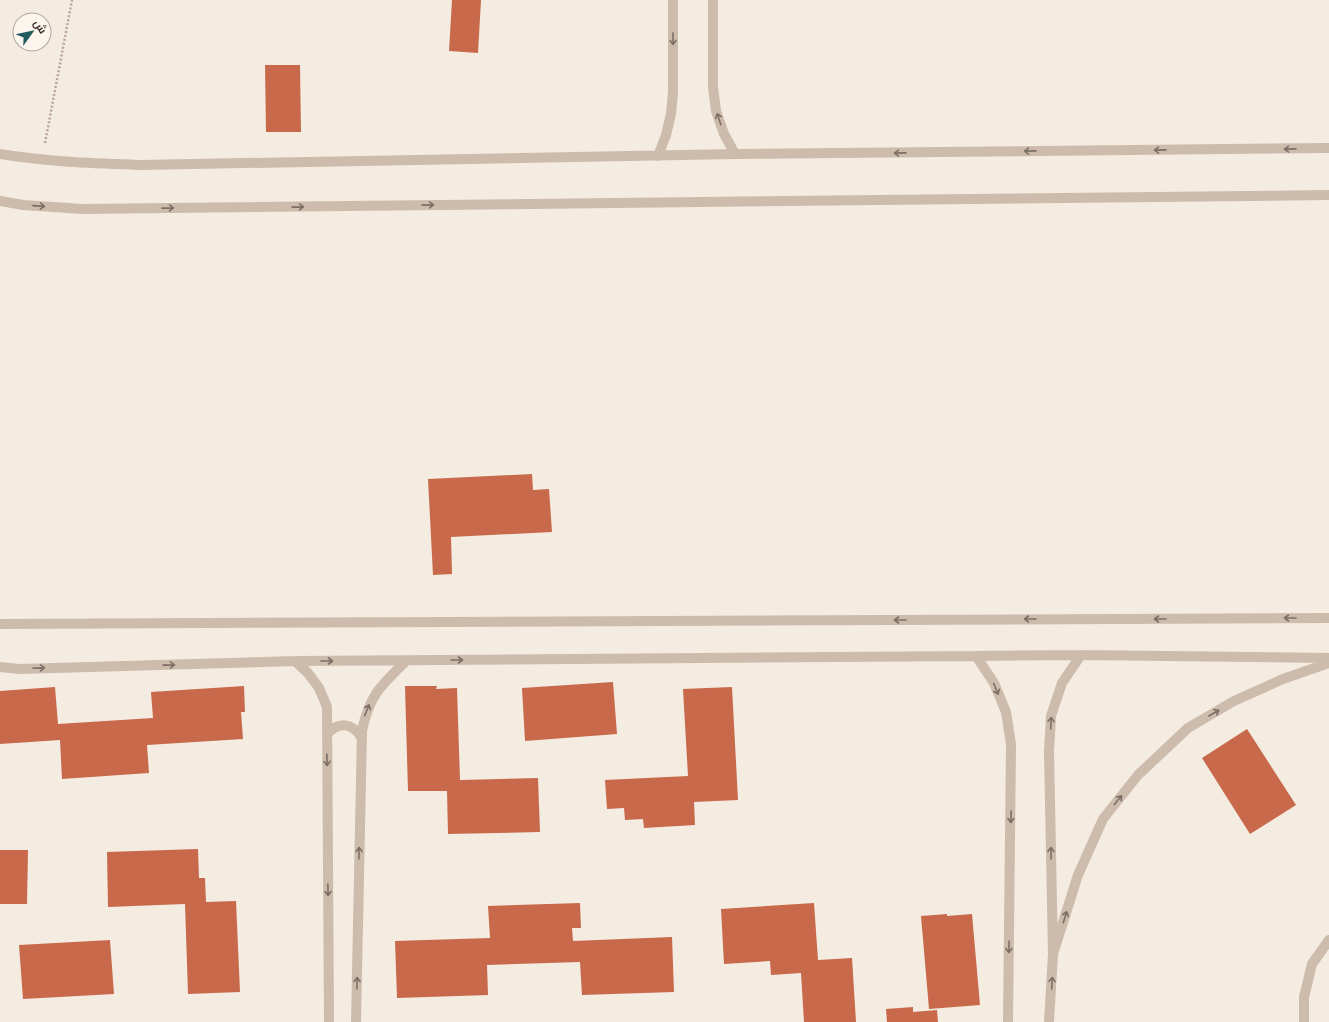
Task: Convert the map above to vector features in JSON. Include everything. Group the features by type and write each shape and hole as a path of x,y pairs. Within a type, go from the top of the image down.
{"street":[{"path":"658,156 666,135 673,92 673,0"},
{"path":"713,0 713,87 716,111 724,134 735,154"},
{"path":"0,154 42,160 141,165 735,154 1329,148"},
{"path":"0,201 23,205 83,209 1329,195"},
{"path":"0,624 1329,618"},
{"path":"1049,1022 1053,954 1049,752 1051,716 1062,682 1081,655"},
{"path":"0,667 19,668 295,661 1081,655 1329,658"},
{"path":"976,656 994,683 1006,712 1012,744 1008,1022"},
{"path":"295,661 308,673 319,688 327,707 329,1022"},
{"path":"356,1022 361,737 365,713 373,697 384,682 406,661"},
{"path":"1053,954 1078,875 1103,819 1138,775 1188,728 1234,701 1283,679 1329,663"},
{"path":"327,734 338,726 345,725 358,731 361,737"},
{"path":"1304,1022 1304,997 1312,964 1329,940"}],"path":[{"path":"42,160 72,0"}],"building":[{"path":"452,0 481,0 478,53 449,51"},
{"path":"265,65 300,65 301,132 266,132"},
{"path":"532,474 533,490 549,489 552,532 451,537 452,574 433,575 428,479"},
{"path":"613,682 617,734 525,741 522,688"},
{"path":"244,686 245,712 241,712 243,739 147,745 149,773 62,779 60,740 0,744 0,691 55,687 58,724 153,718 151,692"},
{"path":"405,686 437,686 436,689 457,688 460,780 538,778 540,832 448,834 447,791 408,791"},
{"path":"732,687 738,800 694,802 695,825 644,828 643,819 625,820 624,808 607,809 605,780 688,776 683,689"},
{"path":"1247,729 1296,805 1250,834 1202,758"},
{"path":"198,849 199,878 205,878 206,902 236,901 240,992 188,994 185,904 108,907 107,852"},
{"path":"0,850 28,850 27,904 0,904"},
{"path":"580,903 581,928 572,928 573,941 672,937 674,992 582,995 580,962 487,965 488,995 397,998 395,941 490,938 488,906"},
{"path":"814,903 818,960 852,958 856,1022 804,1022 801,973 771,975 770,961 724,964 721,909"},
{"path":"947,914 947,916 972,914 980,1005 929,1009 921,916"},
{"path":"110,940 114,994 23,999 19,945"},
{"path":"913,1007 913,1012 937,1010 938,1022 887,1022 886,1009"}]}
